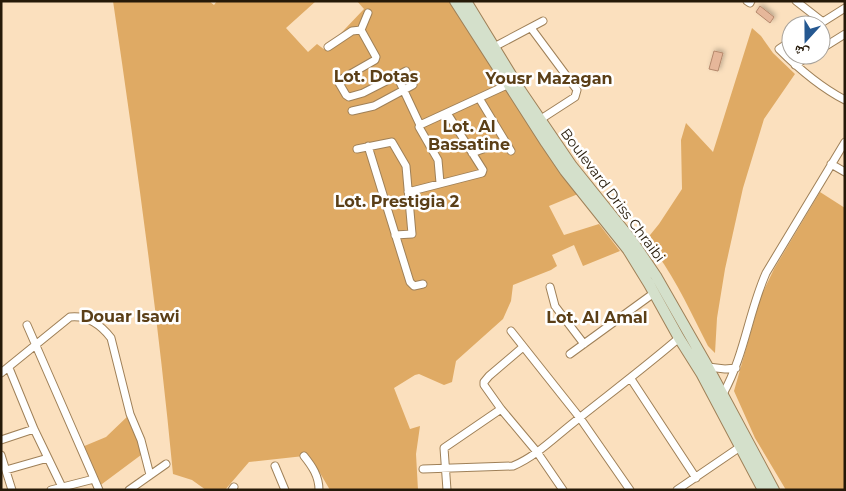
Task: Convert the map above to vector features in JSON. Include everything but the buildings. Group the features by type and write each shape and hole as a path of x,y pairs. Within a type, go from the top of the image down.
{"main road":[{"name":"Boulevard Driss Chraibi","path":"455,1 508,85 628,250 701,373 740,446 767,488"},
{"name":"Boulevard Driss Chraibi","path":"466,1 541,119 569,168"},
{"name":"Boulevard Driss Chraibi","path":"581,184 633,242 671,301 723,394 767,488"}],"street":[{"path":"747,1 750,3 751,1"},
{"path":"796,1 811,15"},
{"path":"831,17 845,8"},
{"path":"361,30 368,13"},
{"path":"494,47 543,21"},
{"path":"531,28 577,90 575,97 541,119"},
{"path":"328,47 352,31 361,30"},
{"path":"361,30 376,57 375,60 340,80 339,83 346,95 363,94 406,71"},
{"path":"831,43 845,34"},
{"path":"795,65 827,90 845,100"},
{"path":"397,76 420,125 419,127 438,160 440,184"},
{"path":"352,111 374,106 413,85"},
{"path":"420,125 508,85"},
{"path":"479,98 511,151"},
{"path":"408,192 482,172 483,170 447,113"},
{"path":"472,153 505,141"},
{"path":"357,148 392,142 406,166 412,234 395,235"},
{"path":"723,394 736,368 756,295 766,273 845,142"},
{"path":"368,146 410,282 414,286 423,284"},
{"path":"831,164 845,172"},
{"path":"550,287 555,306 584,344"},
{"path":"570,354 654,292"},
{"path":"1,373 70,318 80,316 94,322 104,329 111,338 130,414 141,440 150,475"},
{"path":"27,325 82,447 99,490"},
{"path":"511,331 580,418 630,490"},
{"path":"423,469 446,470 513,466 537,452 631,379 679,338"},
{"path":"523,347 484,382 501,409 537,452 563,490"},
{"path":"708,367 736,368"},
{"path":"9,368 34,429 62,487"},
{"path":"631,379 696,478"},
{"path":"447,490 444,448 501,409"},
{"path":"1,440 34,429"},
{"path":"677,490 740,446"},
{"path":"1,455 12,490"},
{"path":"304,456 314,468 319,483 318,490"},
{"path":"6,470 48,458"},
{"path":"129,490 166,464"},
{"path":"275,466 285,490"},
{"path":"51,490 94,479"}],"shaded area":[{"path":"113,1 209,1 214,5 217,1 316,1 286,28 308,52 317,44 325,50 364,9 357,1 451,1 578,194 549,206 564,235 599,224 620,251 583,266 574,245 552,255 557,266 513,285 511,301 503,319 456,361 452,382 444,385 419,374 394,388 410,429 420,426 416,454 418,490 330,490 320,473 304,456 249,462 225,490 206,490 192,480 173,474 146,237"},
{"path":"752,28 781,61 781,65 786,65 795,74 764,119 743,188 725,269 717,318 715,353 708,346 672,278 646,240 682,189 681,140 686,123 713,152"},
{"path":"820,192 845,208 845,490 786,490 755,438 734,391 761,296 774,269"},
{"path":"130,414 145,452 98,487 82,447 106,437"}],"district":[{"name":"Lot. Dotas","path":"376,76"},
{"name":"Yousr Mazagan","path":"549,78"},
{"name":"Lot. Al Bassatine","path":"469,135"},
{"name":"Lot. Prestigia 2","path":"397,201"},
{"name":"Douar Isawi","path":"130,316"},
{"name":"Lot. Al Amal","path":"597,317"}]}
